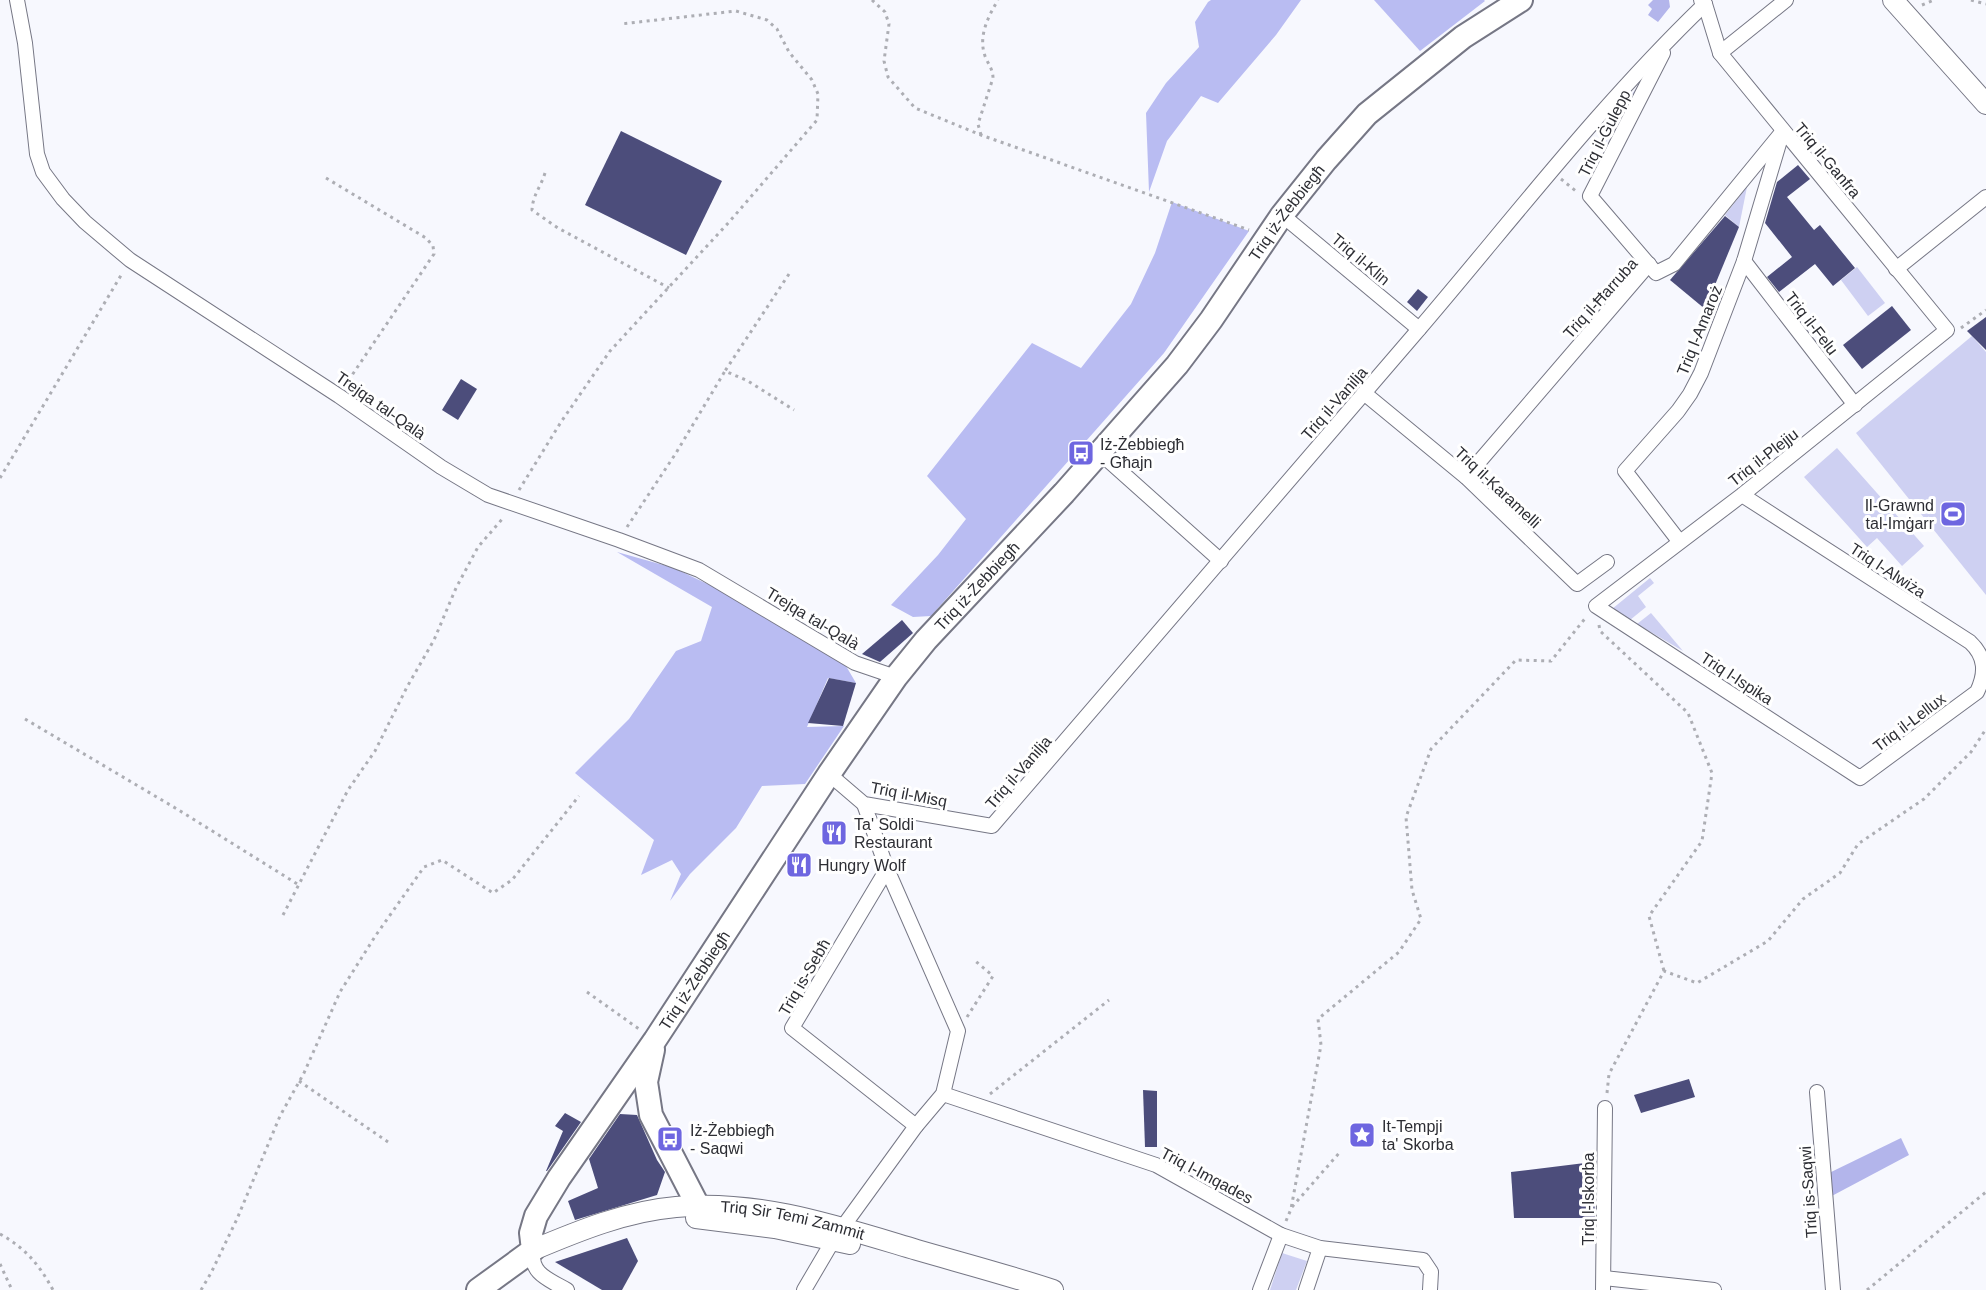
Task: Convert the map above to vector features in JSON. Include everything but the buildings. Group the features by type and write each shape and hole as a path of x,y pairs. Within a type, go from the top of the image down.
{"main road":[{"name":"Triq iż-Żebbiegħ","path":"532,1255 531,1233 536,1216 559,1178 655,1040 829,774 896,677 926,640 1184,356 1282,216 1326,160 1368,114 1463,37 1521,0"},
{"path":"1893,0 1986,104"},
{"path":"655,1040 646,1082 651,1115 698,1206"},
{"path":"607,1109 619,1103 633,1103 651,1115"},
{"name":"Triq Sir Temi Zammit","path":"532,1255 561,1238 622,1217 675,1207 756,1209 786,1214 1014,1290"},
{"name":"Triq Sir Temi Zammit","path":"532,1255 592,1235 654,1220 697,1218 838,1233 1053,1290"},
{"path":"478,1290 532,1255"},
{"path":"495,1290 532,1255"}],"street":[{"name":"Trejqa tal-Qalà","path":"17,0 25,43 37,154 43,172 78,215 130,260 339,396 441,467 488,495 699,570 855,663 896,677"},
{"path":"1720,52 1786,0"},
{"name":"Triq il-Ganfra","path":"1703,2 1720,52 1947,330"},
{"name":"Triq il-Vanilja","path":"992,826 1419,329 1551,171 1703,2"},
{"name":"Triq il-Ġulepp","path":"1649,264 1590,196 1671,37"},
{"name":"Triq il-Ħarruba","path":"1466,477 1649,264 1656,273 1674,264 1783,131"},
{"name":"Triq l-Amaroż","path":"1679,541 1625,471 1678,411 1701,373 1744,261 1783,131"},
{"path":"1896,269 1986,197"},
{"name":"Triq il-Klin","path":"1282,216 1419,329"},
{"name":"Triq il-Felu","path":"1744,261 1855,405"},
{"name":"Triq il-Plejju","path":"1596,606 1742,495 1947,330"},
{"name":"Triq il-Karamelli","path":"1364,393 1466,477 1576,584 1607,562"},
{"path":"1099,452 1221,561"},
{"name":"Triq l-Alwiża","path":"1742,495 1970,642 1984,663 1982,682 1977,692"},
{"name":"Triq l-Ispika","path":"1596,606 1860,778"},
{"name":"Triq il-Lellux","path":"1860,778 1977,692"},
{"name":"Triq il-Misq","path":"829,774 864,804 992,826"},
{"path":"804,1290 838,1233 916,1126 943,1094 958,1031 887,869 864,804"},
{"name":"Triq is-Sebħ","path":"887,869 792,1028 916,1126"},
{"name":"Triq is-Saqwi","path":"1817,1092 1833,1290"},
{"name":"Triq l-Imqades","path":"943,1094 1156,1165 1281,1235 1320,1248 1424,1260 1431,1272 1430,1290"},
{"name":"Triq l-Iskorba","path":"1604,1284 1605,1108"},
{"path":"1260,1290 1281,1235"},
{"path":"1306,1290 1320,1248"},
{"path":"532,1255 540,1274 567,1290"},
{"path":"1604,1284 1714,1290"}],"path":[{"path":"872,0 885,12 889,24 884,61 888,77 915,108 981,135 1268,236"},
{"path":"981,135 978,124 993,78 993,71 983,52 983,32 998,0"},
{"path":"1971,0 1986,4"},
{"path":"283,915 348,790 375,751 434,640 456,588 478,547 498,526 561,422 610,351 669,288 817,120 818,94 812,80 789,52 777,29 767,20 736,11 621,24"},
{"path":"545,173 542,185 532,199 532,210 558,228 669,288"},
{"path":"326,178 426,238 433,246 434,254 339,396"},
{"path":"0,478 130,260"},
{"path":"619,540 789,274"},
{"path":"1947,330 1958,330 1986,310"},
{"path":"725,371 748,381 794,410"},
{"path":"1596,606 1600,631 1688,713 1712,773 1702,841 1649,916 1664,971 1609,1074 1605,1108"},
{"path":"1281,1235 1291,1209 1321,1045 1318,1019 1399,952 1421,919 1412,890 1406,817 1431,749 1516,660 1551,661 1596,606"},
{"path":"24,719 177,809 299,885"},
{"path":"1664,971 1697,983 1768,941 1803,899 1840,873 1858,844 1924,799 1971,752 1986,729"},
{"path":"201,1290 237,1219 280,1116 299,1081 340,992 376,935 424,867 442,860 493,893 512,880 579,796"},
{"path":"958,1031 993,976 973,958"},
{"path":"587,992 655,1040"},
{"path":"976,1104 1108,1000"},
{"path":"299,1081 388,1142"},
{"path":"1291,1209 1340,1152"},
{"path":"1867,1290 1986,1192"},
{"path":"0,1234 18,1244 42,1269 53,1290"},
{"path":"0,1264 12,1290"}],"shaded area":[{"path":"1211,0 1301,0 1276,35 1218,103 1201,96 1167,141 1149,192 1146,113 1166,83 1199,47 1195,22"},
{"path":"1374,0 1484,0 1485,1 1420,51"},
{"path":"1653,0 1669,0 1670,7 1658,22 1648,15 1652,9 1648,5"},
{"path":"1638,86 1602,149 1606,129"},
{"path":"1747,187 1739,227 1725,215"},
{"path":"1172,202 1249,231 1164,353 931,616 913,617 891,605 938,555 966,519 927,476 1032,343 1081,368 1131,304 1155,253"},
{"path":"1857,267 1885,303 1868,316 1841,280"},
{"name":"Il-Grawnd tal-Imġarr","path":"1972,336 1986,352 1986,595 1856,433"},
{"path":"1837,448 1924,546 1902,566 1877,538 1867,547 1804,477"},
{"path":"617,552 674,568 722,591 785,627 846,666 856,683 828,678 807,727 844,726 805,784 762,786 736,828 690,874 670,901 681,874 672,860 641,875 654,840 575,773 629,719 676,651 701,641 712,607"},
{"path":"1650,578 1654,583 1638,596 1646,607 1630,620 1612,611 1612,609"},
{"path":"1651,613 1683,651 1637,624"},
{"path":"1901,1138 1909,1155 1828,1198 1827,1174"},
{"path":"1282,1253 1307,1261 1296,1290 1270,1290"}],"place":[{"name":"Iż-Żebbiegħ - Għajn","path":"1081,453"},
{"name":"Il-Grawnd tal-Imġarr","path":"1953,514"},
{"name":"Ta' Soldi Restaurant","path":"834,833"},
{"name":"Hungry Wolf","path":"799,865"},
{"name":"It-Tempji ta' Skorba","path":"1362,1135"},
{"name":"Iż-Żebbiegħ - Saqwi","path":"670,1139"}]}
